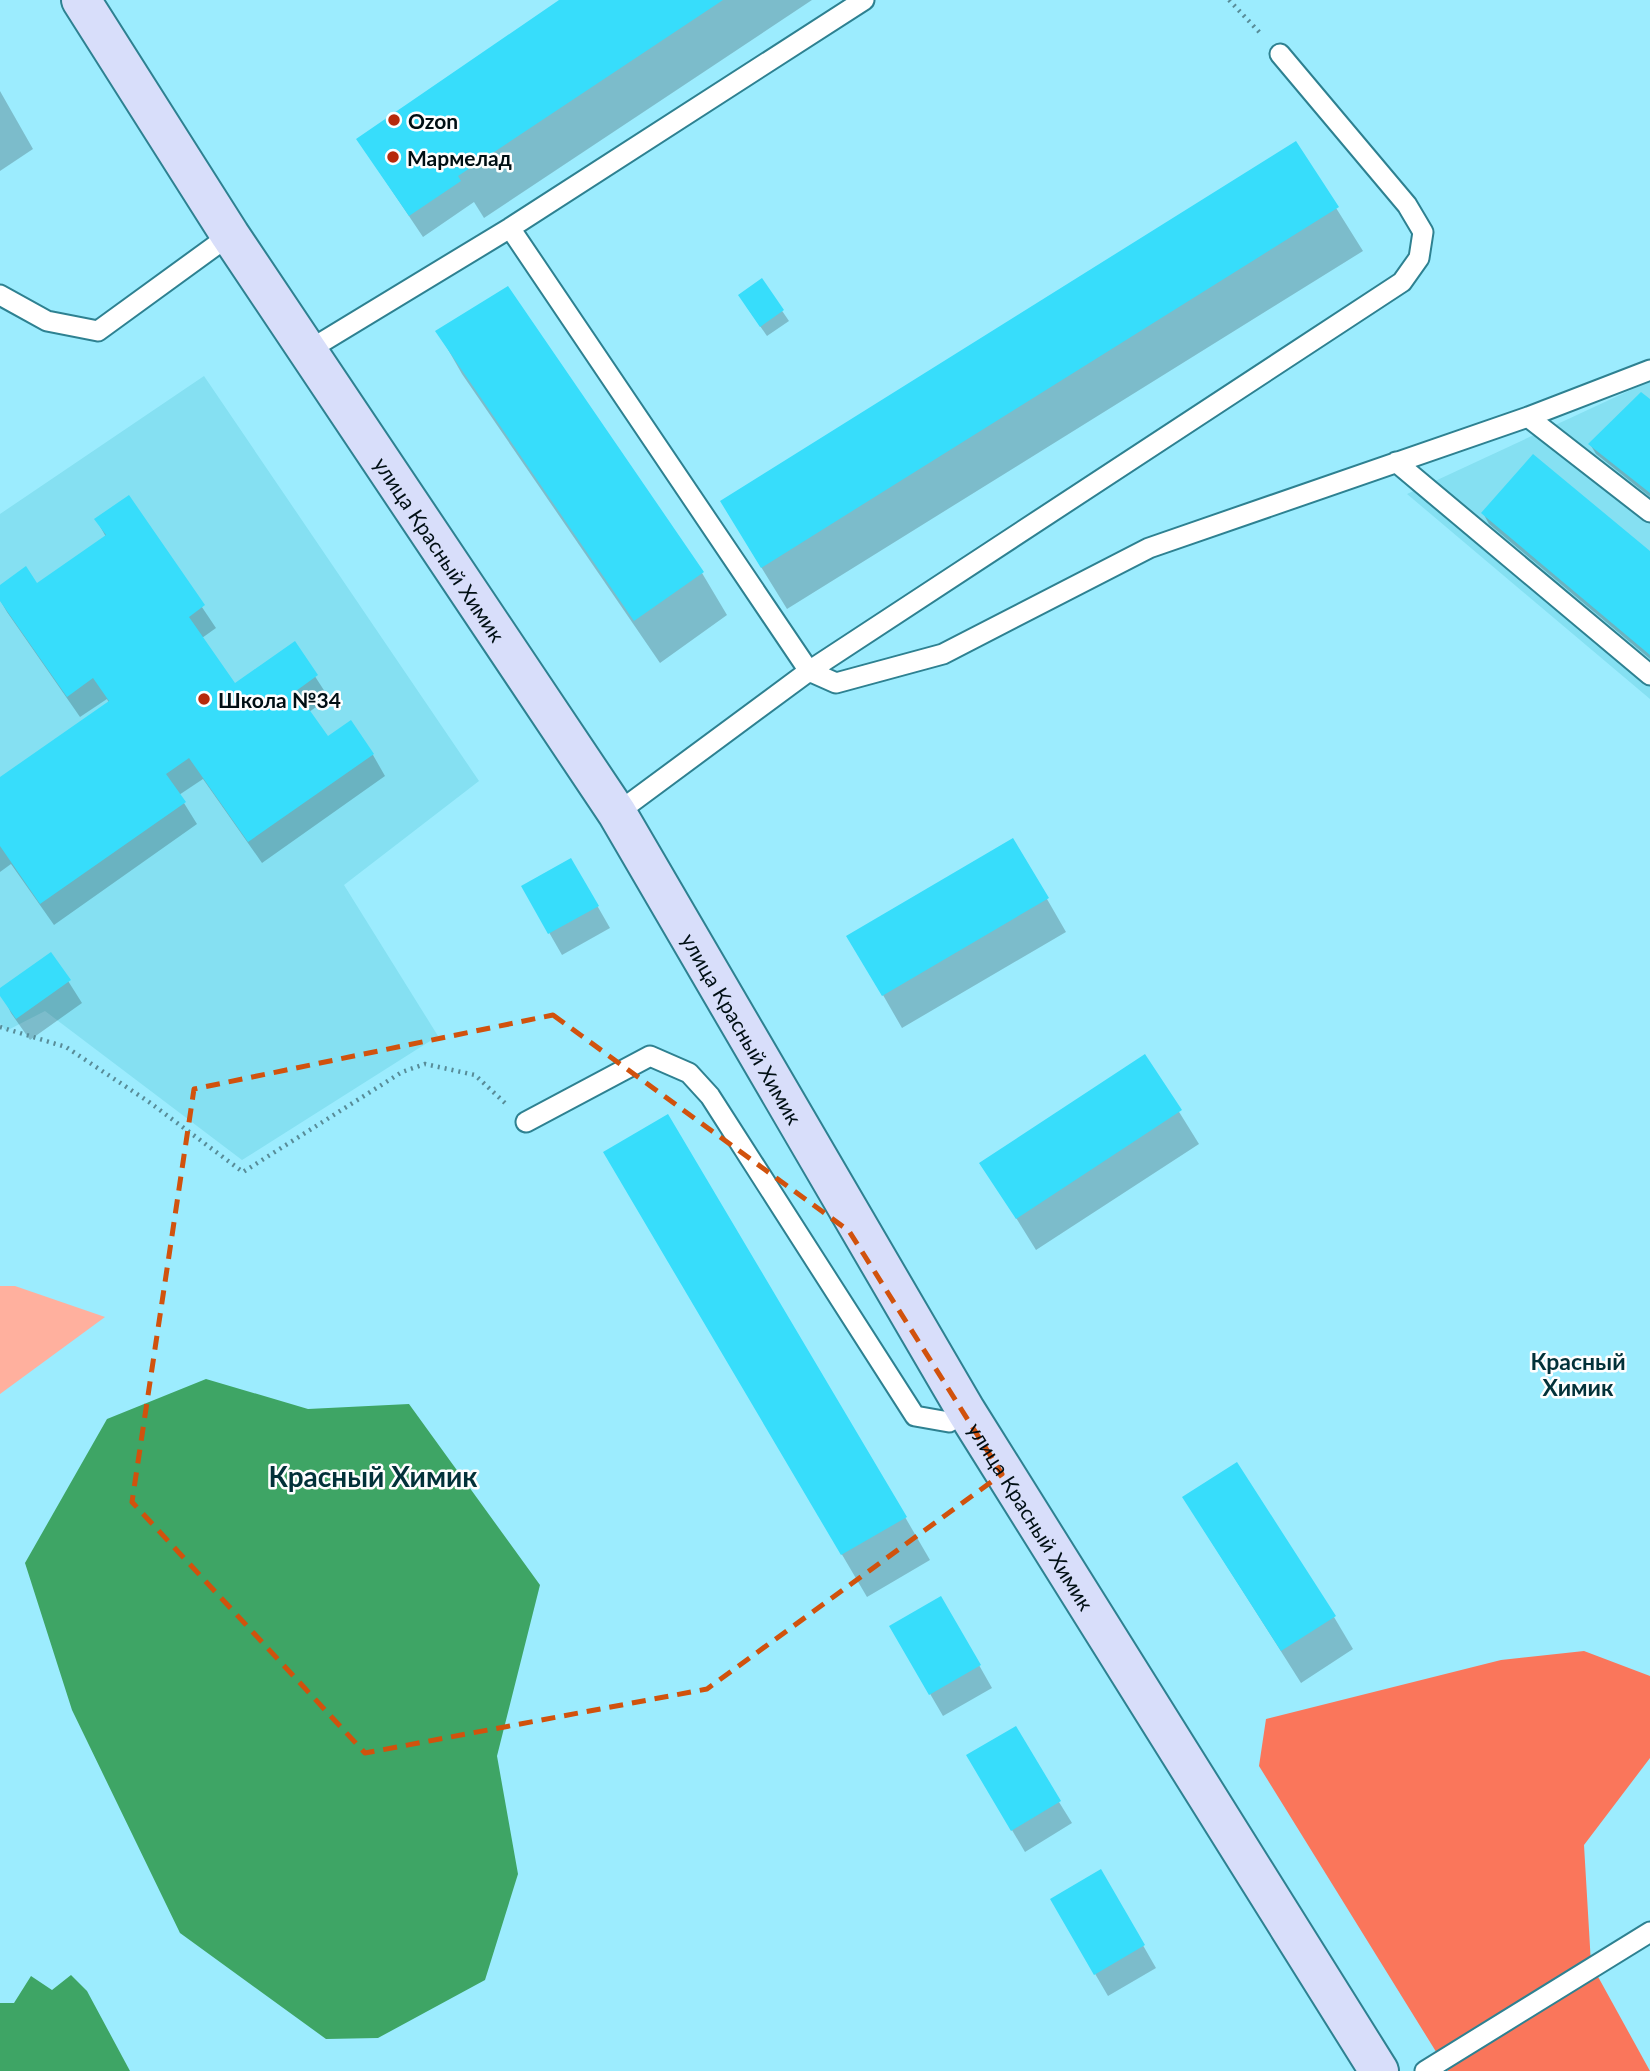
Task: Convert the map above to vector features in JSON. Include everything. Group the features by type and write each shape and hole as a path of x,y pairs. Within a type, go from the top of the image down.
{"street":[{"name":"улица Красный Химик","path":"81,0 230,235 309,349 617,813 966,1411 1379,2071"}],"lane":[{"path":"309,349 510,228 864,0"},
{"path":"617,813 809,671 1402,282 1419,258 1423,232 1407,205 1280,54"},
{"path":"510,228 809,671 836,683 943,654 1149,548 1528,417 1650,370"},
{"path":"0,295 47,321 98,331 230,235"},
{"path":"1528,417 1650,512"},
{"path":"1396,462 1650,676"},
{"path":"526,1122 650,1056 688,1073 710,1096 915,1416 949,1422 966,1411"},
{"path":"1424,2071 1650,1932"}],"path":[{"path":"1228,0 1280,54"},
{"path":"0,1027 66,1047 149,1102 243,1172 402,1072 425,1064 475,1075 526,1122"}],"highlighted area":[{"path":"553,1015 849,1231 1002,1474 707,1689 365,1753 132,1502 194,1089"}],"shaded area":[{"path":"204,376 479,781 344,885 438,1036 242,1160 45,1011 6,1031 0,1023 0,514"},
{"path":"1650,381 1650,699 1407,494"},
{"path":"0,1286 15,1286 105,1317 0,1394"},
{"path":"206,1379 308,1409 409,1404 540,1585 497,1756 518,1874 485,1980 378,2038 326,2039 180,1933 72,1710 25,1563 107,1419"},
{"path":"1584,1651 1650,1676 1650,1758 1584,1845 1591,1964 1650,2071 1448,2071 1259,1766 1266,1719 1501,1660"},
{"path":"71,1975 87,1991 130,2071 0,2071 0,2003 14,2003 31,1976 52,1990"}],"building":[{"path":"559,0 723,0 458,176 461,181 409,216 356,139"},
{"path":"1296,141 1339,207 761,568 720,501"},
{"path":"762,278 784,310 760,327 738,295"},
{"path":"508,286 704,572 634,621 435,331"},
{"path":"1641,392 1650,399 1650,493 1588,444"},
{"path":"1533,454 1650,551 1650,655 1481,513"},
{"name":"Школа №34","path":"129,495 205,605 189,617 235,683 295,641 318,675 296,691 328,736 351,720 374,754 248,842 189,758 166,774 186,802 40,904 0,846 0,777 109,701 93,678 67,697 0,601 0,585 26,566 37,583 106,535 94,519"},
{"path":"1013,838 1049,898 882,996 846,936"},
{"path":"571,858 599,906 548,934 521,886"},
{"path":"51,952 71,980 16,1019 0,996 0,988"},
{"path":"1145,1054 1182,1110 1016,1219 979,1163"},
{"path":"668,1114 907,1517 841,1555 603,1152"},
{"path":"1237,1462 1336,1616 1281,1651 1182,1497"},
{"path":"941,1596 981,1665 929,1695 889,1626"},
{"path":"1016,1726 1061,1801 1011,1831 966,1755"},
{"path":"1101,1869 1145,1945 1094,1975 1050,1899"}],"place":[{"name":"Ozon","path":"394,120"},
{"name":"Мармелад","path":"393,157"},
{"name":"Школа №34","path":"204,699"}],"district":[{"name":"Красный Химик","path":"1578,1374"},
{"name":"Красный Химик","path":"373,1476"}]}
